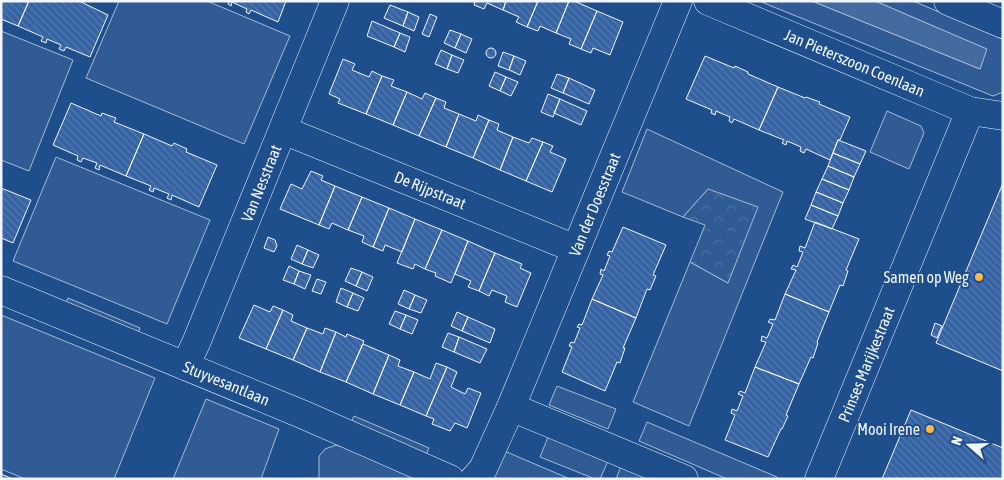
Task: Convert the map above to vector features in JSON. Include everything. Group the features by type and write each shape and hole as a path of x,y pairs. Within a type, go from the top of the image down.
{"street":[{"name":"Van Nesstraat","path":"185,366 336,1"},
{"name":"Van der Doesstraat","path":"511,407 678,1"},
{"name":"Jan Pieterszoon Coenlaan","path":"708,1 970,112 1003,116"},
{"path":"948,1 1003,24"},
{"name":"Prinses Marijkestraat","path":"819,479 970,112"},
{"name":"De Rijpstraat","path":"283,130 576,249"},
{"name":"Stuyvesantlaan","path":"1,290 304,415 450,479"},
{"path":"474,479 483,469 511,407 684,479"}],"shaded area":[{"path":"119,1 207,1 290,36 244,144 86,78"},
{"path":"759,1 812,1 980,69 986,49 875,1 913,1 1003,39 1003,92 993,96"},
{"path":"812,1 875,1 987,49 980,69"},
{"path":"1,31 73,60 29,171 1,160"},
{"path":"887,111 921,126 924,133 909,169 870,152"},
{"path":"647,129 783,192 689,426 633,402 690,262 728,283 708,189 683,217 622,192"},
{"path":"56,157 210,220 167,324 13,261"},
{"path":"68,298 140,328 136,338 64,307"},
{"path":"1,315 155,378 114,479 25,479 1,469"},
{"path":"557,386 616,409 608,429 549,405"},
{"path":"206,399 279,429 261,479 173,479"},
{"path":"354,416 429,448 425,457 350,425"},
{"path":"647,422 777,477 777,479 727,479 639,441"},
{"path":"548,437 608,461 600,479 595,479 540,457"},
{"path":"336,445 358,451 423,479 319,479 319,456 325,449"},
{"path":"502,450 570,479 491,479"},
{"path":"621,466 652,479 616,479"}],"green space":[{"path":"708,189 758,207 728,283 690,262 705,225 683,217"}],"building":[{"path":"1,1 29,1 18,26 1,19"},
{"path":"29,1 79,1 108,15 90,57 66,47 64,51 59,49 61,45 47,39 46,43 41,41 43,37 18,26"},
{"path":"229,1 286,1 278,22 251,10 249,14 246,12 247,9 232,2 231,6 228,4"},
{"path":"475,1 506,1 503,10 487,3 484,9 474,5"},
{"path":"506,1 538,1 527,27 516,22 519,17 503,10"},
{"path":"538,1 569,1 556,33 540,26 538,31 527,27"},
{"path":"569,1 574,1 597,11 581,49 569,44 571,39 556,33"},
{"path":"390,5 408,12 403,26 384,18"},
{"path":"597,11 623,22 610,55 593,48 591,53 581,49"},
{"path":"408,12 419,17 414,31 403,26"},
{"path":"430,14 437,17 429,37 422,34"},
{"path":"372,21 400,33 394,47 367,36"},
{"path":"450,30 461,34 455,48 444,43"},
{"path":"400,33 410,37 405,52 394,47"},
{"path":"461,34 472,39 466,53 455,48"},
{"path":"489,48 493,48 496,53 495,57 489,58 486,55 486,51"},
{"path":"441,50 452,55 447,69 435,64"},
{"path":"503,52 514,56 509,70 498,66"},
{"path":"452,55 464,60 458,73 447,69"},
{"path":"514,56 526,61 520,75 509,70"},
{"path":"705,56 734,68 735,66 778,87 759,130 734,119 732,123 729,121 730,117 716,111 715,115 711,113 712,110 686,99"},
{"path":"343,59 355,64 352,70 369,77 372,71 382,76 366,114 338,103 340,99 329,94"},
{"path":"495,72 506,77 500,91 489,86"},
{"path":"557,74 569,78 563,93 551,88"},
{"path":"382,76 394,80 391,86 407,92 393,125 366,114"},
{"path":"506,77 518,82 511,96 500,91"},
{"path":"569,78 595,90 589,104 563,93"},
{"path":"778,87 820,102 819,104 850,117 830,160 806,149 804,153 800,151 801,147 787,141 786,145 782,143 784,140 759,130"},
{"path":"407,92 422,99 425,93 436,98 419,136 393,125"},
{"path":"548,94 560,99 553,117 541,112"},
{"path":"436,98 446,102 444,108 459,114 446,147 419,136"},
{"path":"560,99 587,111 581,125 554,113"},
{"path":"71,103 101,116 102,113 116,118 114,122 144,134 126,176 100,165 99,170 95,168 97,163 83,158 81,162 77,160 78,156 53,145"},
{"path":"459,114 476,121 478,115 489,120 473,158 446,147"},
{"path":"489,120 499,124 497,130 513,137 500,170 473,158"},
{"path":"144,134 172,146 174,143 187,149 186,152 217,165 199,207 172,195 171,200 167,198 169,194 154,188 153,192 149,190 151,186 126,176"},
{"path":"513,137 529,143 532,138 543,142 526,181 500,170"},
{"path":"838,140 866,151 860,164 833,153"},
{"path":"543,142 553,146 550,152 566,159 552,192 526,181"},
{"path":"833,153 860,164 854,177 828,166"},
{"path":"828,166 854,177 849,190 822,179"},
{"path":"311,171 323,176 321,180 335,186 319,225 280,209 291,184 302,189"},
{"path":"822,179 849,190 843,203 816,192"},
{"path":"1003,183 1003,371 936,343"},
{"path":"335,186 362,197 348,230 332,223 329,229 319,225"},
{"path":"1,188 31,200 13,243 1,238"},
{"path":"816,192 843,203 838,216 811,205"},
{"path":"362,197 389,208 373,247 362,242 364,236 348,230"},
{"path":"811,205 838,216 832,229 805,219"},
{"path":"389,208 415,219 402,252 385,245 383,251 373,247"},
{"path":"415,219 442,230 425,269 415,264 413,269 397,263"},
{"path":"815,222 859,239 846,270 848,271 843,286 840,285 829,312 785,294 796,270 791,269 793,265 797,267 803,252 799,251 800,246 805,248"},
{"path":"623,227 666,245 653,275 656,276 650,290 647,289 636,318 592,299 603,275 600,274 601,269 604,271 610,256 607,255 609,251 612,252"},
{"path":"442,230 468,241 451,283 435,276 436,273 425,269"},
{"path":"268,237 275,240 277,246 274,252 264,248"},
{"path":"468,241 495,253 479,291 468,287 471,281 455,274"},
{"path":"297,245 308,250 302,264 291,259"},
{"path":"308,250 319,255 313,268 302,264"},
{"path":"495,253 522,264 520,268 531,273 517,307 505,302 507,296 492,290 489,296 479,291"},
{"path":"289,266 299,271 294,284 283,280"},
{"path":"351,268 362,272 356,286 345,281"},
{"path":"299,271 311,275 305,289 294,284"},
{"path":"362,272 373,277 367,291 356,286"},
{"path":"317,279 326,282 321,294 312,291"},
{"path":"341,288 353,293 347,307 336,302"},
{"path":"404,290 415,295 409,309 398,304"},
{"path":"353,293 364,298 358,311 347,307"},
{"path":"785,294 829,312 813,358 811,357 799,384 755,367 766,342 761,341 762,336 767,338 773,324 768,322 770,319 775,320"},
{"path":"415,295 427,300 421,313 409,309"},
{"path":"592,299 636,318 623,348 625,348 620,363 617,362 605,391 562,372 572,347 569,346 571,342 574,343 580,328 577,327 579,324 582,325"},
{"path":"254,305 270,312 273,306 283,310 266,349 239,338"},
{"path":"283,310 293,315 291,321 307,328 293,360 266,349"},
{"path":"395,311 406,315 400,329 389,324"},
{"path":"457,312 468,317 462,331 451,326"},
{"path":"406,315 418,320 412,334 400,329"},
{"path":"468,317 495,329 490,343 462,331"},
{"path":"935,323 942,326 937,338 931,335"},
{"path":"307,328 323,334 325,328 336,332 320,372 293,360"},
{"path":"336,332 346,337 347,334 364,341 346,382 320,372"},
{"path":"448,333 459,337 454,352 442,347"},
{"path":"459,337 487,349 480,363 454,352"},
{"path":"363,344 389,355 373,394 346,382"},
{"path":"389,355 400,360 398,366 414,372 400,405 373,394"},
{"path":"436,363 447,367 426,416 400,405 414,372 430,379"},
{"path":"447,367 457,372 451,387 465,394 468,388 481,393 467,428 455,423 450,431 432,424 434,419 426,416"},
{"path":"755,367 799,384 786,415 788,416 768,457 725,440 735,415 731,413 732,409 737,411 743,396 738,394 740,391 745,393"},
{"name":"Mooi Irene","path":"911,410 1003,448 1003,479 882,479"},
{"path":"1,474 8,477 13,479 1,479"}],"place":[{"name":"Samen op Weg","path":"979,277"},
{"name":"Mooi Irene","path":"930,429"}]}
